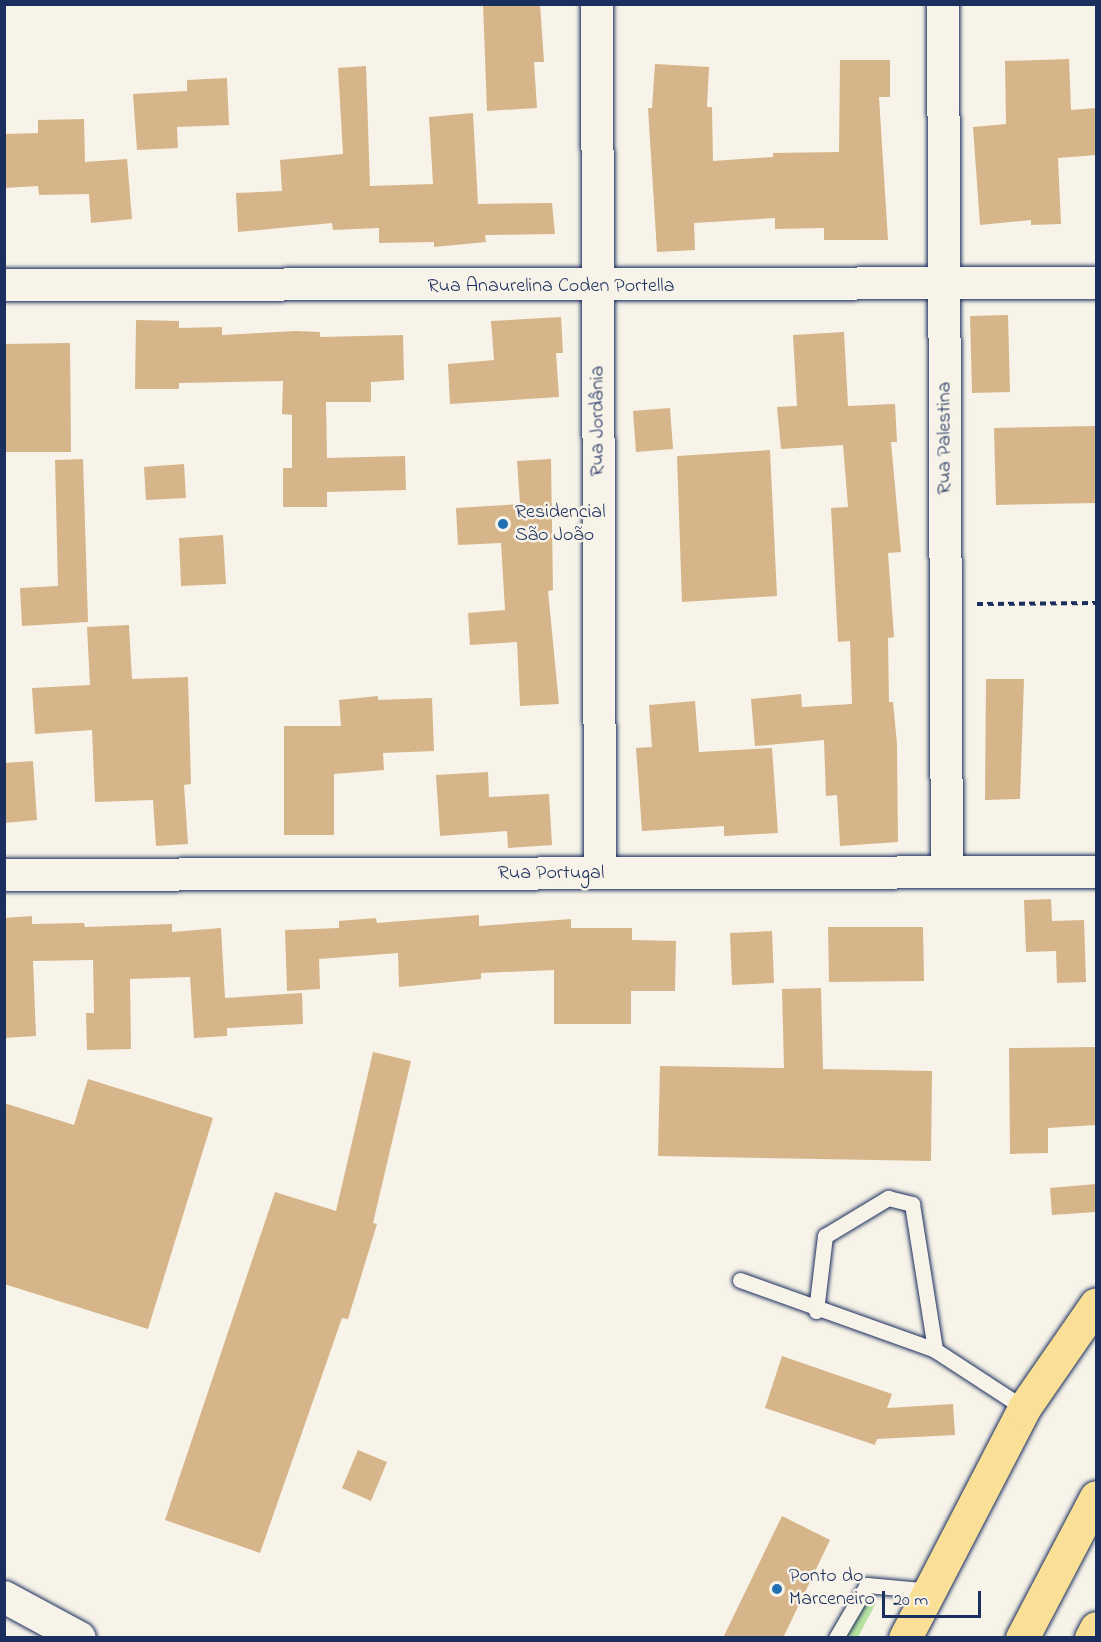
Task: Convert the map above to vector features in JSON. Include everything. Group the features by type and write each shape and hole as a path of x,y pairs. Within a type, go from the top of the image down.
{"highway":[{"path":"905,1638 932,1591 1024,1408 1096,1304"},
{"path":"1022,1638 1096,1497"},
{"path":"1091,1638 1096,1628"}],"street":[{"name":"Rua Jordânia","path":"597,4 600,873"},
{"name":"Rua Palestina","path":"944,4 947,872"},
{"name":"Rua Anaurelina Coden Portella","path":"4,285 598,287 1096,283"},
{"name":"Rua Portugal","path":"4,875 1096,872"},
{"path":"4,1597 80,1638"}],"lane":[{"path":"816,1311 825,1236 888,1198 912,1204 935,1350"},
{"path":"740,1280 816,1311 935,1350 1024,1408"},
{"path":"836,1638 867,1585 932,1591"}],"path":[{"path":"946,604 1096,603"}],"green space":[{"path":"866,1599 876,1603 858,1637 845,1638"}],"building":[{"path":"483,4 540,4 544,62 534,62 537,108 487,111"},
{"path":"1069,59 1071,110 1096,108 1096,155 1058,158 1061,224 1031,225 1031,220 980,225 973,127 1006,124 1005,61"},
{"path":"840,60 890,60 890,97 879,97 888,240 824,240 824,228 775,229 775,218 694,223 695,250 657,252 648,108 652,108 655,64 709,67 707,107 712,107 713,161 773,157 773,153 839,152"},
{"path":"366,66 370,186 433,184 429,117 473,113 478,204 552,203 555,234 485,235 486,242 434,247 434,242 379,243 379,228 333,230 332,223 238,232 236,193 282,191 280,160 343,154 338,68"},
{"path":"227,78 229,125 177,127 178,148 137,150 133,94 187,91 187,80"},
{"path":"84,119 85,162 127,159 132,219 91,223 89,194 39,195 38,186 4,188 4,134 38,133 38,120"},
{"path":"1008,315 1010,392 972,393 970,316"},
{"path":"561,317 563,353 556,353 559,397 450,404 448,364 494,360 491,321"},
{"path":"136,320 179,321 179,328 222,327 222,335 296,331 320,332 320,337 403,335 404,380 371,382 371,402 326,402 327,458 405,456 406,490 327,492 327,507 283,507 283,468 292,468 292,415 282,414 283,381 179,383 179,389 135,389"},
{"path":"844,332 848,406 895,404 897,442 891,442 901,552 888,553 894,637 888,638 889,702 893,702 897,744 898,842 840,846 837,795 826,796 824,740 755,746 751,699 801,694 802,707 852,704 850,641 838,642 831,508 848,507 843,445 781,449 777,407 797,406 793,335"},
{"path":"70,343 71,452 4,452 4,344"},
{"path":"670,408 673,449 636,452 633,411"},
{"path":"1096,426 1096,503 996,505 994,428"},
{"path":"770,450 777,596 682,602 677,456"},
{"path":"83,459 88,622 22,626 20,588 58,586 55,460"},
{"path":"551,459 553,590 548,591 559,704 520,706 517,642 470,645 468,613 505,610 501,543 458,545 456,508 520,504 517,461"},
{"path":"184,464 186,498 146,500 144,467"},
{"path":"223,535 226,584 181,586 179,538"},
{"path":"129,625 132,679 188,677 191,784 184,785 188,844 156,846 153,800 95,802 92,730 35,734 32,688 90,685 87,627"},
{"path":"986,679 1024,679 1020,799 985,800"},
{"path":"378,696 378,700 432,698 434,751 383,753 384,770 334,774 334,835 284,835 284,726 341,726 339,700"},
{"path":"695,701 699,752 772,748 778,833 724,836 724,826 642,831 636,748 652,747 649,705"},
{"path":"33,761 37,820 4,823 4,763"},
{"path":"488,772 489,797 549,794 552,845 508,848 507,831 440,836 436,775"},
{"path":"1051,899 1052,921 1084,920 1086,982 1057,983 1056,951 1026,952 1024,900"},
{"path":"479,915 479,926 571,919 571,928 632,928 632,940 676,941 675,991 631,991 631,1024 554,1024 554,970 481,973 481,979 399,987 398,953 319,959 320,989 287,991 285,930 339,928 339,921 376,918 377,923"},
{"path":"32,916 32,924 84,923 85,927 172,924 172,932 221,928 225,998 302,993 303,1024 227,1028 227,1036 194,1038 190,977 130,979 131,1049 87,1050 86,1013 94,1013 93,960 33,961 36,1036 4,1038 4,918"},
{"path":"828,927 923,927 924,981 829,982"},
{"path":"772,931 774,983 732,985 730,933"},
{"path":"821,988 823,1069 932,1071 931,1161 658,1156 660,1066 784,1068 782,989"},
{"path":"1096,1047 1096,1125 1048,1128 1048,1153 1010,1154 1009,1048"},
{"path":"373,1052 411,1061 373,1223 377,1224 348,1319 342,1318 260,1553 165,1520 275,1192 336,1211"},
{"path":"88,1079 213,1118 148,1329 4,1284 4,1103 74,1125"},
{"path":"1096,1184 1096,1212 1052,1215 1050,1188"},
{"path":"782,1356 892,1394 887,1408 953,1404 955,1435 877,1439 875,1445 765,1408"},
{"path":"358,1450 387,1462 371,1501 342,1488"},
{"name":"Ponto do Marceneiro","path":"782,1516 830,1540 783,1638 723,1638"}],"place":[{"name":"Residencial São João","path":"503,524"},
{"name":"Ponto do Marceneiro","path":"777,1589"}]}
